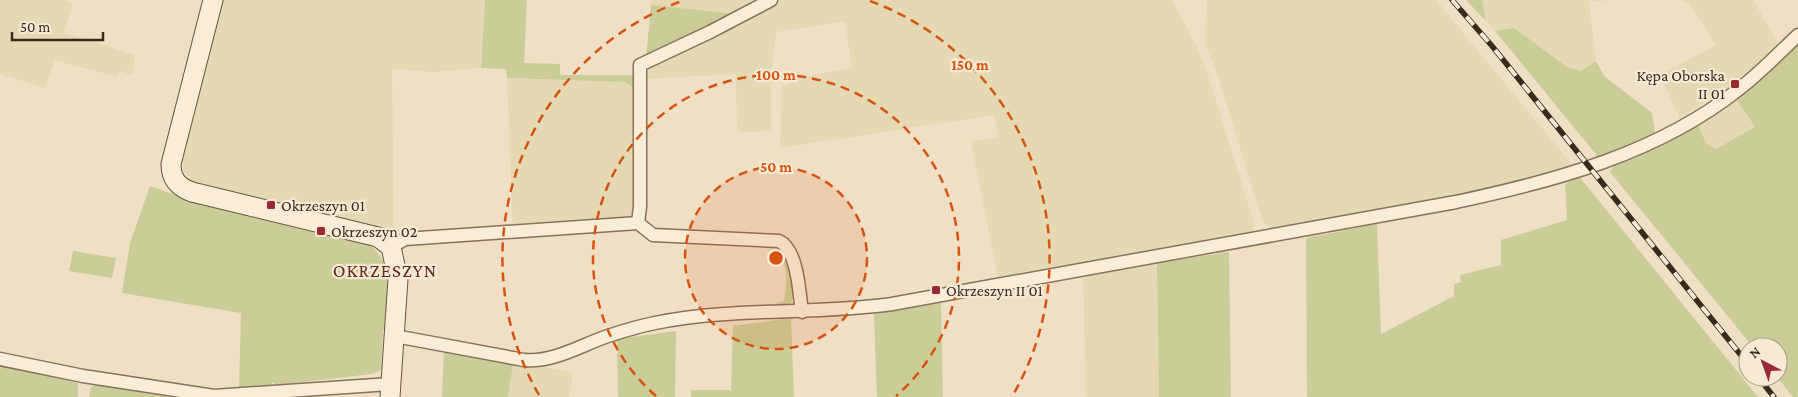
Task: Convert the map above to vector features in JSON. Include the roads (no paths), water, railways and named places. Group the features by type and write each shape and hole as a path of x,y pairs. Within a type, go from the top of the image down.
{"street":[{"path":"0,359 83,376 214,396 390,391 398,279 391,247 378,237 192,192 181,188 175,181 170,164 214,0"},
{"path":"638,223 640,207 640,65 710,32 771,0"},
{"path":"395,336 531,361 543,360 609,336 656,323 708,316 852,309 944,296 1456,202 1524,187 1590,168 1660,138 1709,110 1739,89 1798,35"},
{"path":"391,247 405,239 638,223 653,235 783,242 792,255 802,312"}],"railway":[{"path":"1452,0 1492,46 1738,352"},
{"path":"1766,387 1774,397"}],"place":[{"name":"Kępa Oborska II 01","path":"1735,84"},
{"name":"Okrzeszyn 01","path":"271,205"},
{"name":"Okrzeszyn 02","path":"321,231"},
{"name":"Okrzeszyn II 01","path":"936,290"}],"district":[{"name":"OKRZESZYN","path":"385,270"}]}
